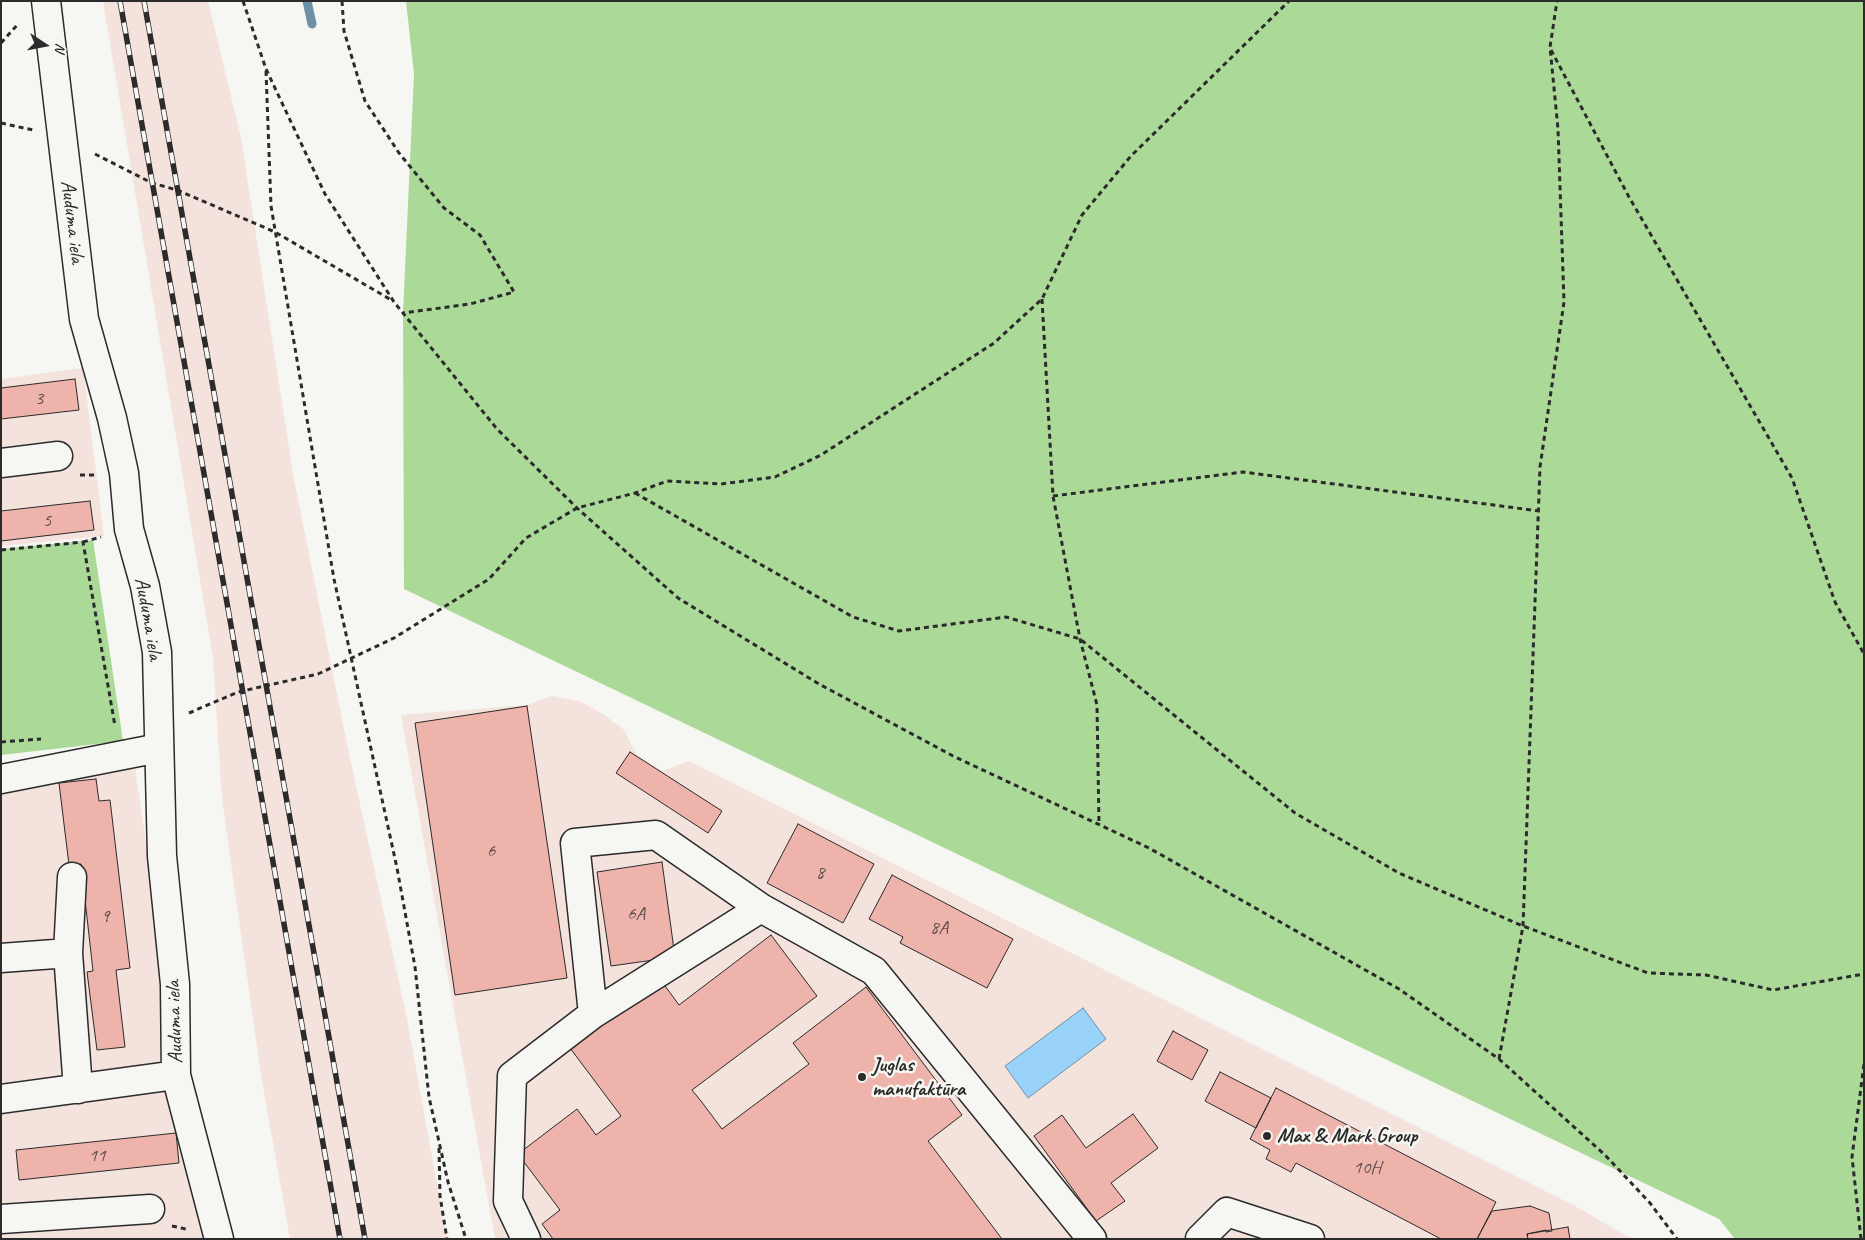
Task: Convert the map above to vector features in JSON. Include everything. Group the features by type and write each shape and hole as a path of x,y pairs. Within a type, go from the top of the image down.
{"street":[{"name":"Auduma iela","path":"46,1 84,318 112,418 124,473 129,529 145,586 157,652 162,856 175,984 176,1075 218,1236"},
{"path":"1,463 58,456"},
{"path":"1,779 158,737"},
{"path":"593,1014 574,843 656,835 760,908 874,971 1092,1239"},
{"path":"72,877 68,953 78,1089"},
{"path":"526,1239 508,1201 512,1076 593,1014 760,908"},
{"path":"1,958 68,953"},
{"path":"1,1100 176,1075"},
{"path":"1,1219 150,1209"},
{"path":"1200,1239 1227,1212 1310,1239"}],"path":[{"path":"243,1 266,69 325,194 394,302 497,430 577,508 678,598 818,684 953,756 1149,848 1391,984 1499,1058 1605,1155 1650,1203 1678,1239"},
{"path":"342,1 344,31 365,101 399,153 444,208 480,235 514,292 470,304 403,313"},
{"path":"1,550 83,542 116,734 158,737 238,692 318,674 394,638 489,579 526,538 577,508 635,493 667,481 721,484 775,477 783,474 820,455 994,343 1042,299 1082,215 1131,156 1289,1"},
{"path":"1499,1058 1523,926 1540,468 1564,302 1558,129 1550,47 1557,1"},
{"path":"1550,47 1629,197 1792,478 1835,602 1864,654"},
{"path":"266,69 271,206 275,232 333,570 409,931 415,967 429,1097 448,1182 466,1239"},
{"path":"1,123 61,136 152,183 177,190 275,232 394,302"},
{"path":"1042,299 1053,496 1080,639 1096,705 1099,825"},
{"path":"58,456 82,476 124,473"},
{"path":"1053,496 1243,472 1539,511"},
{"path":"635,493 854,617 899,631 1006,617 1080,639 1295,813 1399,873 1523,926 1648,973 1706,974 1773,990 1864,974"},
{"path":"1,742 49,738"},
{"path":"1861,1239 1852,1157 1864,1064"},
{"path":"439,1140 440,1196 447,1239"},
{"path":"150,1209 173,1227 218,1236"}],"shaded area":[{"path":"103,1 208,1 241,138 293,474 348,749 406,1014 447,1239 290,1239 261,1075 222,799 213,658"},
{"path":"83,368 104,536 1,546 1,379"},
{"path":"551,696 579,701 603,714 624,730 637,755 663,771 689,761 1575,1206 1632,1239 495,1239 401,715 528,705"},
{"path":"132,747 187,1121 212,1239 1,1239 1,765"}],"green space":[{"path":"406,1 1864,1 1864,1239 1735,1239 1719,1219 404,589 403,313 414,74"},
{"path":"93,540 123,741 1,755 1,549"}],"water":[{"path":"1083,1008 1106,1039 1028,1098 1005,1066"}],"building":[{"path":"75,379 79,410 1,419 1,388"},
{"path":"90,501 94,530 1,541 1,511"},
{"path":"527,706 567,978 455,995 415,723"},
{"path":"630,752 722,811 708,833 616,773"},
{"path":"96,779 99,801 110,800 130,968 116,970 125,1047 97,1050 87,972 93,971 81,864 69,865 59,783"},
{"path":"798,824 874,864 843,923 767,883"},
{"path":"662,862 675,957 611,966 597,872"},
{"path":"892,875 1013,939 987,988 900,943 903,937 869,919"},
{"name":"Juglas manufaktūra","path":"771,935 817,996 692,1090 722,1129 809,1064 793,1043 866,987 962,1115 928,1141 1002,1239 553,1239 542,1224 560,1210 518,1154 577,1109 596,1135 621,1116 570,1048 660,979 679,1005"},
{"path":"1173,1031 1208,1050 1192,1080 1157,1061"},
{"path":"1220,1072 1271,1098 1256,1128 1205,1101"},
{"path":"1276,1088 1496,1202 1477,1239 1441,1239 1296,1163 1291,1172 1266,1159 1270,1150 1250,1139"},
{"path":"1133,1114 1158,1148 1111,1183 1125,1201 1096,1221 1034,1136 1062,1115 1086,1148"},
{"path":"176,1133 179,1163 19,1180 16,1150"},
{"path":"1530,1206 1549,1213 1552,1231 1546,1232 1546,1230 1527,1234 1528,1239 1477,1239 1492,1211"},
{"path":"1568,1227 1570,1239 1528,1239 1527,1234"}],"waterway":[{"path":"307,1 312,24"}],"railway":[{"path":"120,1 340,1239"},
{"path":"144,1 365,1239"}],"place":[{"name":"Juglas manufaktūra","path":"862,1077"},
{"name":"Max & Mark Group","path":"1267,1136"}]}
